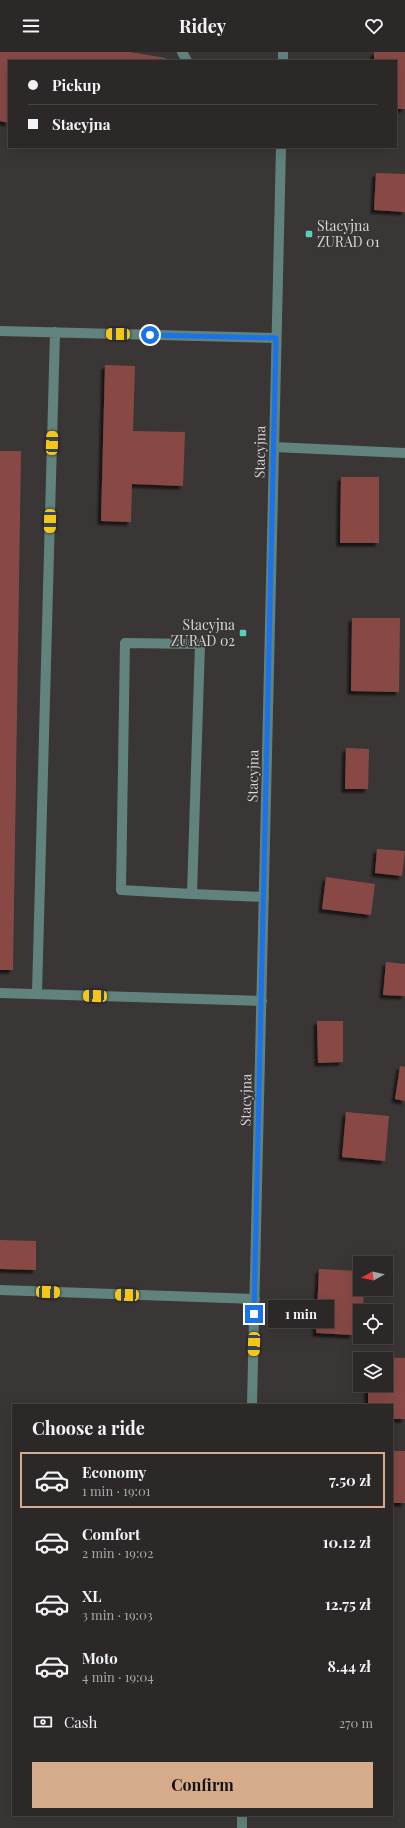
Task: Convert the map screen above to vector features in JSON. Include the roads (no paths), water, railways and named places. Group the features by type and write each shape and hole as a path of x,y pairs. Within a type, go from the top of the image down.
{"street":[{"name":"Stacyjna","path":"252,1404 281,148"},
{"path":"0,331 276,338"},
{"path":"37,993 54,332"},
{"path":"274,447 405,454"},
{"path":"192,894 200,644 126,642 121,890 192,894 264,897"},
{"path":"0,993 37,993 262,1002"},
{"path":"0,1290 255,1299"},
{"path":"242,1816 242,1828"}],"place":[{"name":"Stacyjna ZURAD 01","path":"309,234"},
{"name":"Stacyjna ZURAD 02","path":"243,633"}]}
